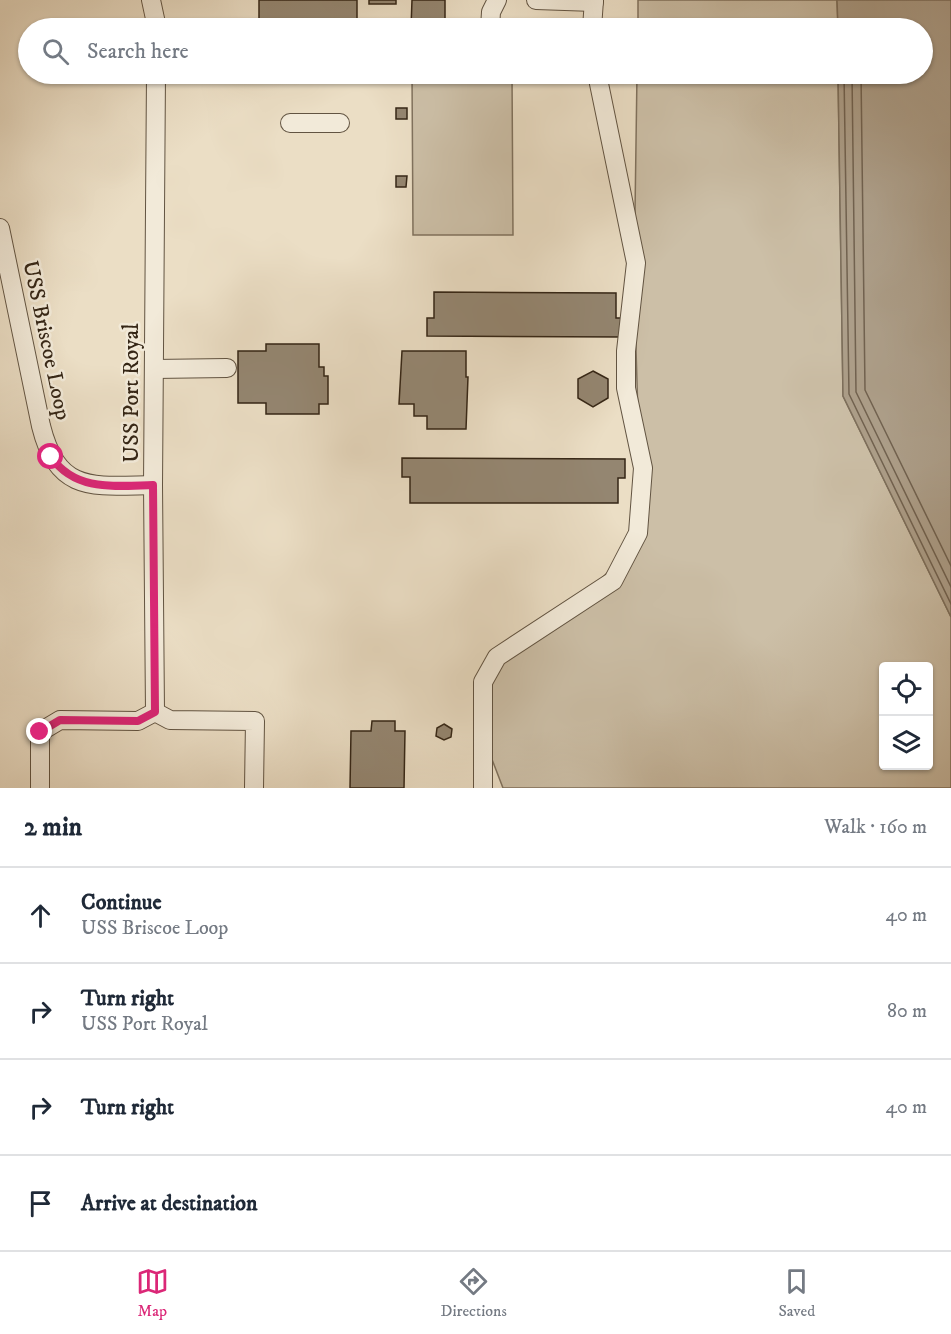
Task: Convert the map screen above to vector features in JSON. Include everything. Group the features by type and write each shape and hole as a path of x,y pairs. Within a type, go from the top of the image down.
{"street":[{"path":"151,0 155,18"},
{"path":"491,18 497,0"},
{"path":"536,0 594,1 593,18"},
{"name":"USS Port Royal","path":"155,712 153,485 156,84"},
{"path":"483,788 483,682 497,657 613,581 638,533 643,468 626,388 626,351 636,263 599,84"},
{"path":"290,123 340,123"},
{"name":"USS Briscoe Loop","path":"0,228 41,426 51,457 68,476 84,483 153,485"},
{"path":"154,369 228,368"},
{"path":"40,788 40,732 60,720 138,721 155,712 170,720 255,721 254,788"}],"shaded area":[{"path":"638,0 837,0 838,18 638,18"},
{"path":"412,84 512,84 513,235 413,235"},
{"path":"637,84 838,84 843,396 951,617 951,788 503,788 483,736 497,657 571,609 629,551 639,449 634,282"}],"water":[{"path":"837,0 951,0 951,617 843,396 838,84 933,84 933,18 838,18"}],"building":[{"path":"259,0 357,0 357,18 259,18"},
{"path":"369,0 396,0 396,4 369,4"},
{"path":"412,0 445,0 445,18 411,18"},
{"path":"396,108 407,108 407,119 396,119"},
{"path":"396,176 407,176 406,187 396,187"},
{"path":"434,292 616,293 616,318 624,318 624,337 427,336 427,318 434,318"},
{"path":"266,344 319,344 319,367 324,367 324,376 328,376 328,404 319,404 319,414 266,414 266,403 238,403 238,351 266,351"},
{"path":"402,351 466,351 466,377 468,377 466,429 427,429 427,416 414,416 414,404 399,404"},
{"path":"593,371 608,379 608,398 593,407 578,398 578,379"},
{"path":"402,458 625,459 625,478 618,478 618,503 410,503 410,477 402,477"},
{"path":"372,721 395,721 395,731 405,731 404,788 350,788 351,731 371,731"},
{"path":"444,724 452,729 451,737 444,740 436,736 437,728"}],"route":[{"path":"40,732 60,720 138,721 155,712 153,485 103,486 84,483 68,476 58,468 51,457"}]}
